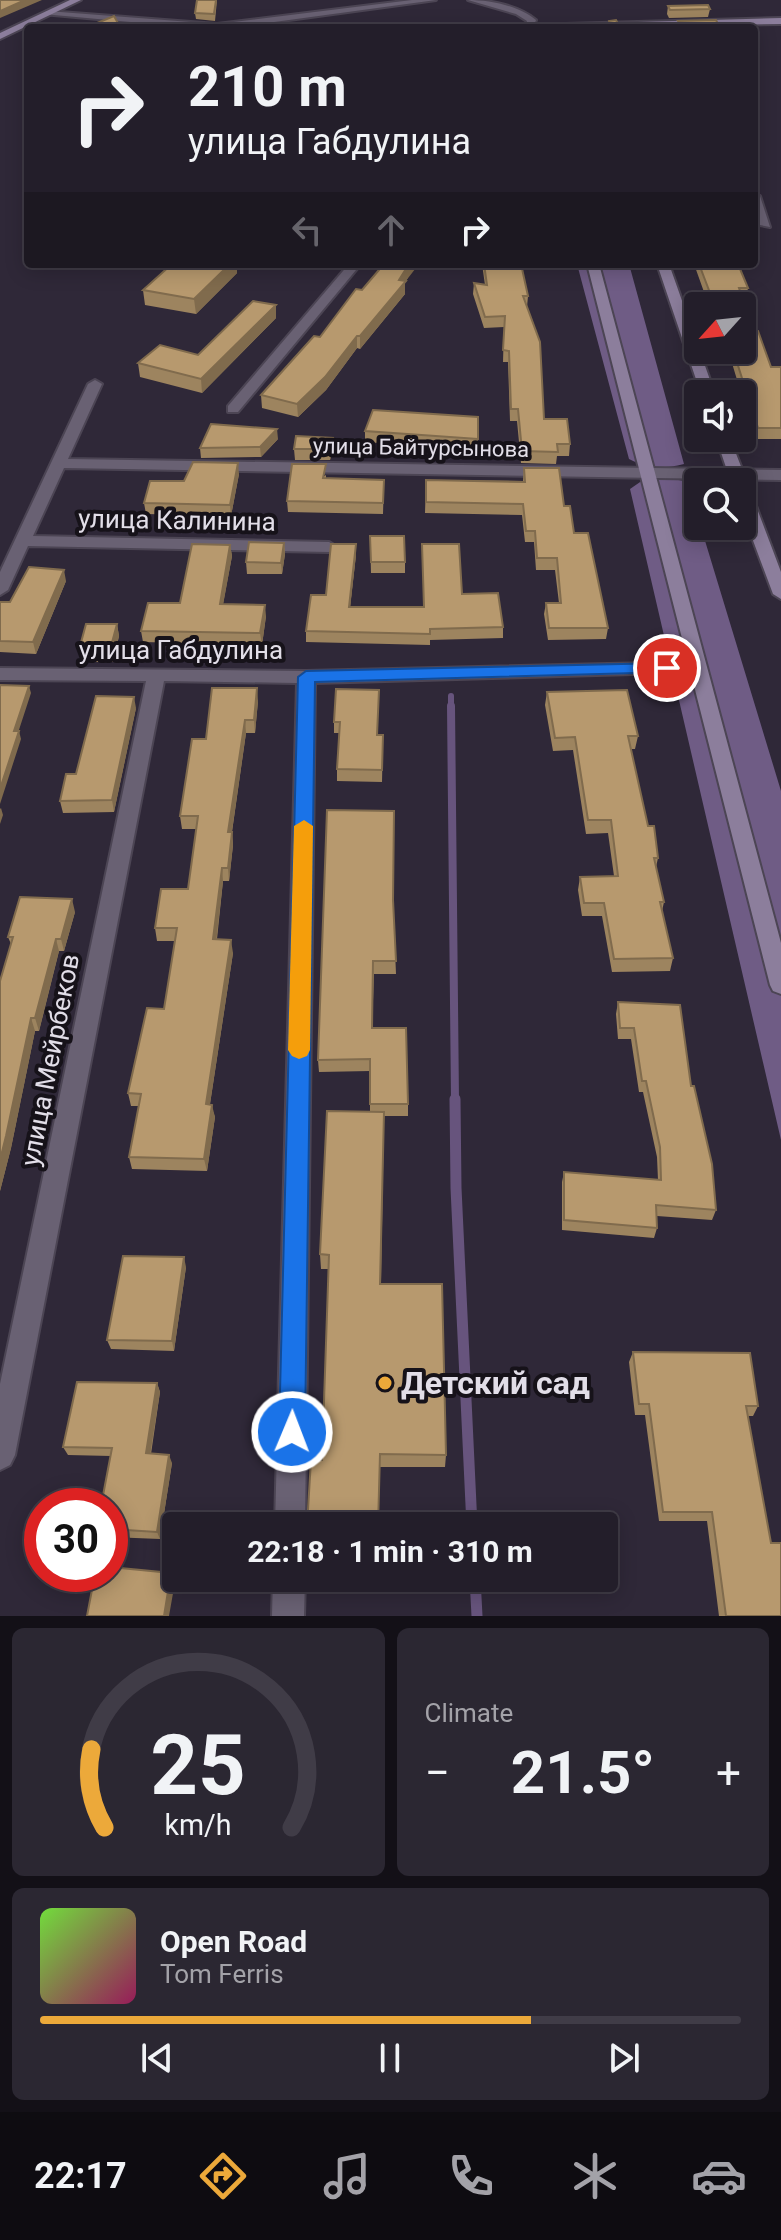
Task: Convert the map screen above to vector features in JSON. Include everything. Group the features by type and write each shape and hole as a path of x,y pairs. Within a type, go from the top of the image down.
{"street":[{"path":"26,24 77,0"},
{"path":"241,24 432,0"},
{"path":"472,0 519,12 532,20 530,24"},
{"path":"47,14 178,24"},
{"path":"684,24 781,21"},
{"path":"0,36 24,25"},
{"path":"760,225 781,225"},
{"path":"233,409 352,268"},
{"path":"594,268 651,473 697,668 781,985"},
{"path":"664,268 703,380"},
{"path":"0,590 95,384"},
{"name":"улица Байтурсынова","path":"60,463 684,475"},
{"name":"улица Байтурсынова","path":"756,476 781,475"},
{"path":"756,527 781,594"},
{"name":"улица Калинина","path":"24,541 329,547"},
{"name":"улица Габдулина","path":"0,674 306,677 697,668"},
{"name":"улица Мейрбеков","path":"0,1455 156,677"},
{"path":"290,1512 306,677"},
{"path":"288,1616 289,1592"}],"shaded area":[{"path":"578,268 630,268 684,464 656,467 629,459"},
{"path":"659,477 684,481 684,540 705,540 781,791 781,1140 630,489 643,480"}],"building":[{"path":"0,0 25,0 0,11"},
{"path":"197,0 216,0 214,14 195,13"},
{"path":"708,5 710,9 670,10 668,6"},
{"path":"114,16 118,24 95,24"},
{"path":"716,20 718,24 680,24 678,21"},
{"path":"168,268 226,268 194,299 143,290"},
{"path":"381,268 406,268 399,280 406,281 325,377 297,404 261,395 314,336 320,337 356,289 362,290"},
{"path":"485,268 522,268 528,296 523,296 540,342 544,419 567,419 570,444 557,444 558,452 522,451 518,409 511,409 509,351 503,350 505,316 485,317 474,283 487,285"},
{"path":"701,268 740,268 748,288 739,288 740,292 710,292"},
{"path":"253,301 276,305 201,379 138,363 160,345 198,355"},
{"path":"758,331 771,367 781,367 781,428 758,428 756,380 743,380 737,364 756,364"},
{"path":"373,410 478,417 478,439 365,431"},
{"path":"211,424 277,429 260,447 200,448"},
{"path":"296,436 333,438 330,449 294,449"},
{"path":"193,462 238,463 230,505 144,503 150,481 184,481"},
{"path":"292,464 326,464 323,478 384,480 383,503 287,501"},
{"path":"524,468 559,468 564,506 570,506 574,533 588,533 608,628 549,628 546,603 561,603 557,558 537,558 535,531 526,531 523,504 426,502 426,480 525,482"},
{"path":"370,536 404,536 405,562 371,562"},
{"path":"249,542 284,543 281,563 246,562"},
{"path":"192,544 230,545 220,604 265,605 260,633 141,631 148,603 180,603"},
{"path":"331,544 356,544 349,607 424,607 422,544 459,544 462,594 498,593 503,627 430,629 430,634 306,631 311,595 326,595"},
{"path":"29,567 64,570 33,642 0,641 0,602 10,602"},
{"path":"86,624 117,624 110,650 79,650"},
{"path":"0,685 29,686 14,731 19,731 0,789"},
{"path":"212,688 257,688 254,720 245,720 228,832 232,832 228,868 222,868 213,939 231,940 206,1104 212,1105 204,1159 129,1157 141,1094 128,1093 147,1008 164,1009 177,928 155,928 161,889 188,889 198,816 180,816 192,739 206,739"},
{"path":"336,689 379,690 377,735 383,735 382,770 337,769 340,722 334,722"},
{"path":"627,690 638,736 628,736 648,826 654,826 658,858 654,858 664,902 660,902 673,958 614,959 604,903 584,903 580,877 618,876 611,820 588,820 575,737 555,738 547,692"},
{"path":"96,696 134,697 112,800 60,801 66,774 76,774"},
{"path":"327,810 394,811 396,961 373,961 372,1028 406,1028 408,1104 370,1104 370,1059 318,1060"},
{"path":"20,897 72,899 61,939 56,939 35,1018 31,1018 0,1160 0,981 13,937 8,937"},
{"path":"618,1002 680,1005 691,1086 694,1086 712,1164 716,1210 656,1205 657,1228 564,1220 564,1172 661,1180 660,1147 646,1081 642,1081 634,1028 620,1028"},
{"path":"327,1111 384,1112 380,1284 442,1284 446,1455 380,1454 378,1512 308,1512 311,1460 322,1460 329,1255 320,1254"},
{"path":"123,1256 184,1257 172,1341 107,1340"},
{"path":"633,1352 750,1353 758,1406 746,1406 771,1543 781,1543 781,1616 726,1616 712,1512 663,1512 649,1404 639,1404"},
{"path":"77,1382 157,1383 146,1453 169,1455 157,1532 128,1530 128,1488 104,1488 112,1448 63,1447"},
{"path":"128,1569 162,1572 162,1592 168,1592 164,1616 87,1616 92,1592 128,1592"}],"waterway":[{"path":"451,696 451,706"},
{"path":"451,706 455,1101"},
{"path":"455,1099 456,1188 471,1512"},
{"path":"476,1592 477,1616"}],"slow traffic":[{"path":"299,1050 304,826"}],"place":[{"name":"Детский сад","path":"385,1383"}],"route":[{"path":"292,1432 306,677 667,668"}]}
